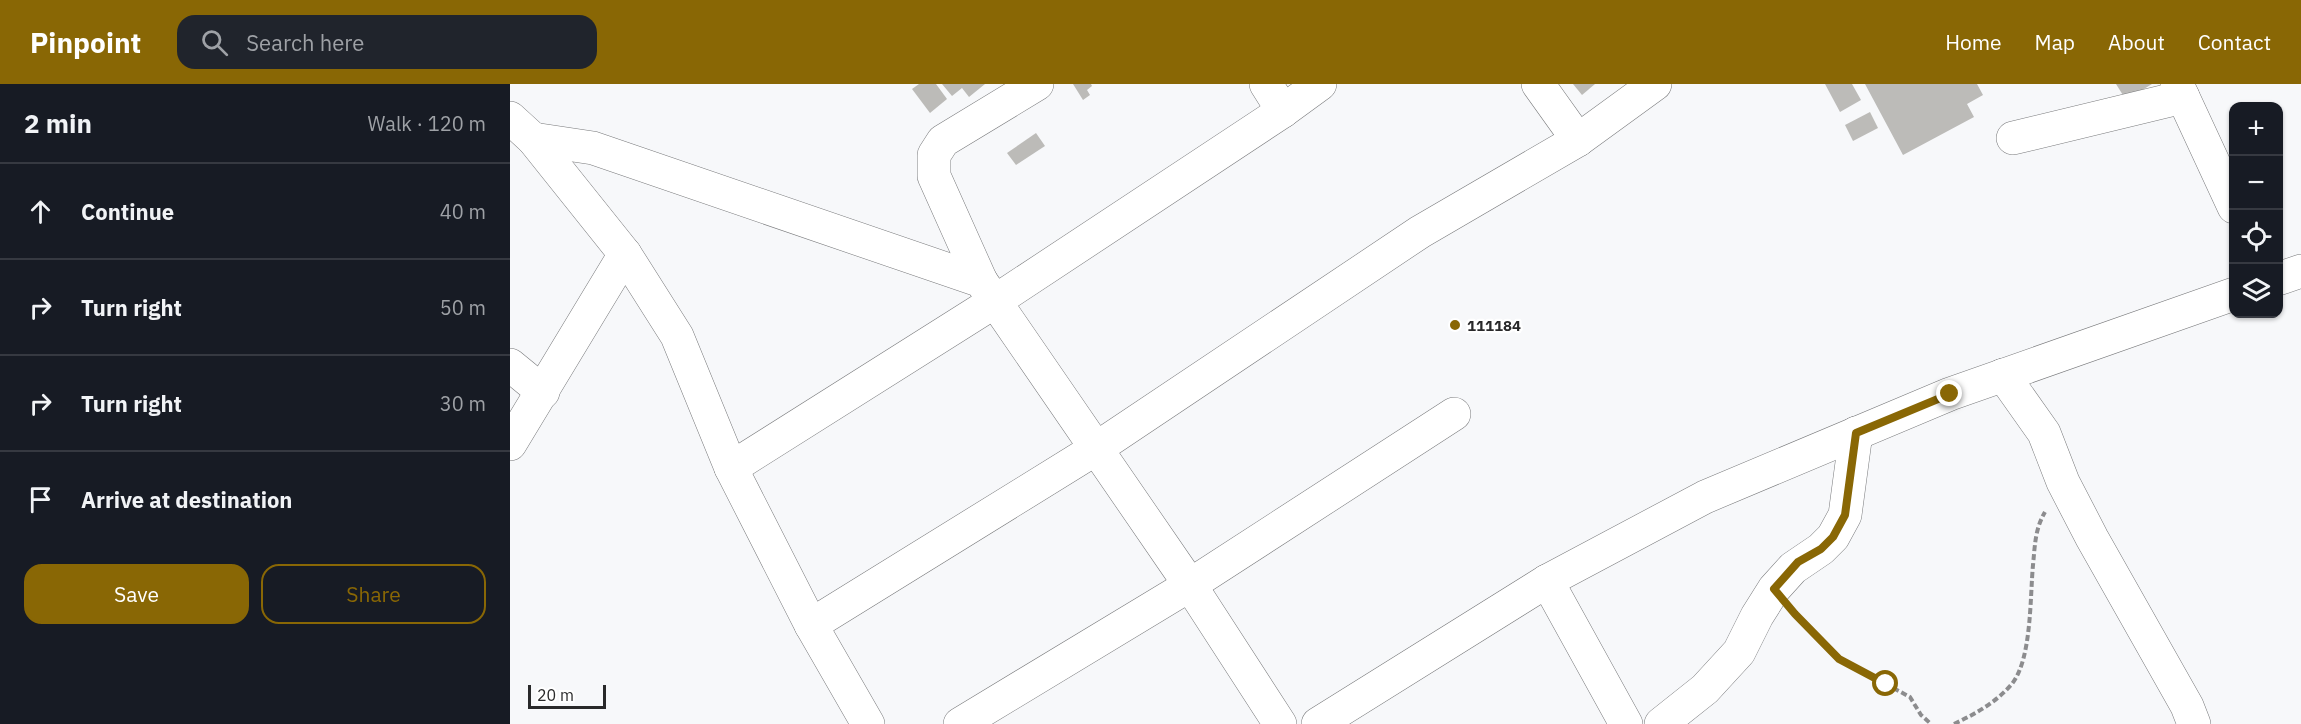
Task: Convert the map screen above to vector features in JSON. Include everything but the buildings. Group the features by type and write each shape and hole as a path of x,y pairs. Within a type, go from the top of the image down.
{"street":[{"path":"1037,84 943,141 934,155 933,176 988,291 1190,585 1280,724"},
{"path":"1266,84 1283,111"},
{"path":"731,468 988,291 1283,111 1320,84"},
{"path":"1538,84 1578,140"},
{"path":"811,625 1097,448 1420,232 1578,140 1655,84"},
{"path":"2013,138 2180,91 2229,196"},
{"path":"521,129 593,148 988,291"},
{"path":"521,129 625,255 678,336 731,468 811,625 868,724"},
{"path":"510,444 625,255"},
{"path":"2283,277 2301,271"},
{"path":"1318,724 1547,581 1705,497 1950,394 2229,296"},
{"path":"510,364 543,392"},
{"path":"2003,375 2043,433 2063,482 2092,538 2187,706 2194,724"},
{"path":"960,724 1190,585 1454,414"},
{"path":"1661,724 1705,689 1738,652 1774,589 1798,562 1827,543 1845,515 1856,433"},
{"path":"1547,581 1626,724"}],"path":[{"path":"1954,724 1980,711 2013,684 2027,641 2037,525 2063,482"},
{"path":"1774,589 1839,659 1910,697 1921,715 1930,724"}],"place":[{"name":"111184","path":"1455,325"}],"route":[{"path":"1886,684 1839,659 1774,589 1798,562 1821,549 1833,537 1845,515 1856,433 1950,394"}]}
